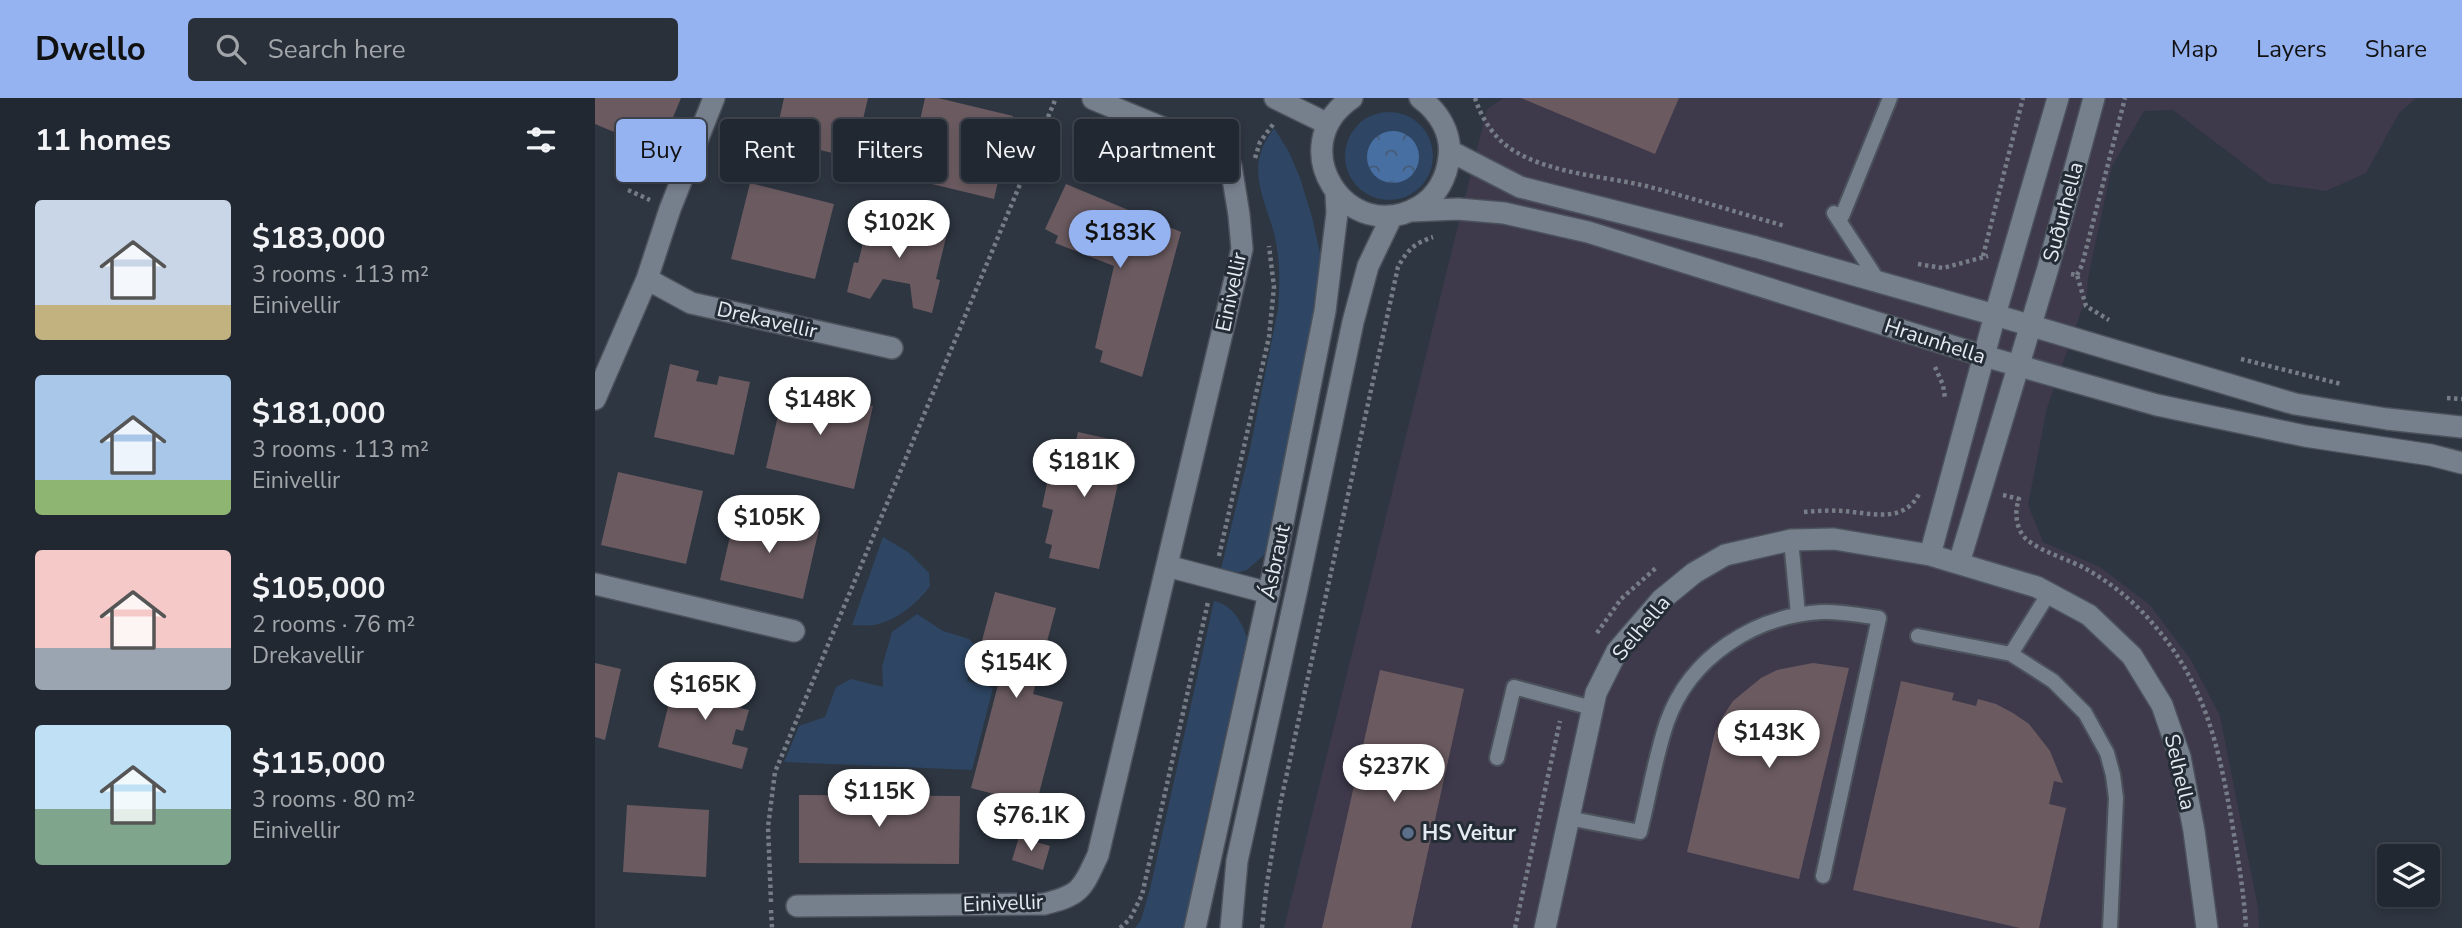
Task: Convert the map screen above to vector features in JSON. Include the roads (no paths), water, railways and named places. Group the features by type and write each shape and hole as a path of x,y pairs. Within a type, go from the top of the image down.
{"street":[{"path":"595,398 647,279 670,209 715,98"},
{"path":"1336,193 1326,177 1321,160 1322,141 1328,124 1341,106 1352,98"},
{"name":"Suðurhella","path":"1995,314 2058,98"},
{"name":"Suðurhella","path":"2031,325 2094,98"},
{"name":"Einivellir","path":"797,906 1044,904 1068,898 1085,883 1098,855 1242,248 1231,166 1212,148 1093,99"},
{"path":"1281,100 1328,124"},
{"path":"1402,214 1424,204 1435,193 1446,174 1450,151 1442,121 1430,102"},
{"name":"Hraunhella","path":"1450,151 1520,187 1756,247 1995,314 2295,404 2387,419 2462,427"},
{"name":"Hraunhella","path":"1336,193 1347,204 1361,212 1402,214 1458,209 1504,213 1588,232 1984,356 2157,405 2305,436 2431,455 2462,463"},
{"name":"Ásbraut","path":"1195,928 1269,593 1325,311 1337,213 1336,193"},
{"name":"Ásbraut","path":"1231,928 1237,861 1353,322 1368,266 1402,214"},
{"name":"Drekavellir","path":"647,279 691,303 892,348"},
{"path":"1930,555 1995,314"},
{"path":"1959,563 2031,325"},
{"name":"Selhella","path":"1545,928 1596,693 1617,651 1661,600 1694,573 1725,555 1790,540 1834,539 1930,555 2037,587 2089,615 2132,656 2162,705 2180,757 2194,831 2207,928"},
{"path":"1167,566 1269,593"},
{"path":"595,584 795,631"}],"lane":[{"path":"1879,282 1838,214 1890,98"},
{"path":"1790,540 1798,614"},
{"path":"2011,654 2049,593"},
{"path":"1569,818 1640,832 1667,722 1678,699 1692,678 1718,651 1749,630 1798,614 1823,612 1879,618 1823,876"},
{"path":"1918,636 2011,654 2043,674 2085,713 2107,753 2116,798 2110,928"},
{"path":"1497,758 1514,687 1593,708"}],"place":[{"name":"HS Veitur","path":"1408,833"}]}
